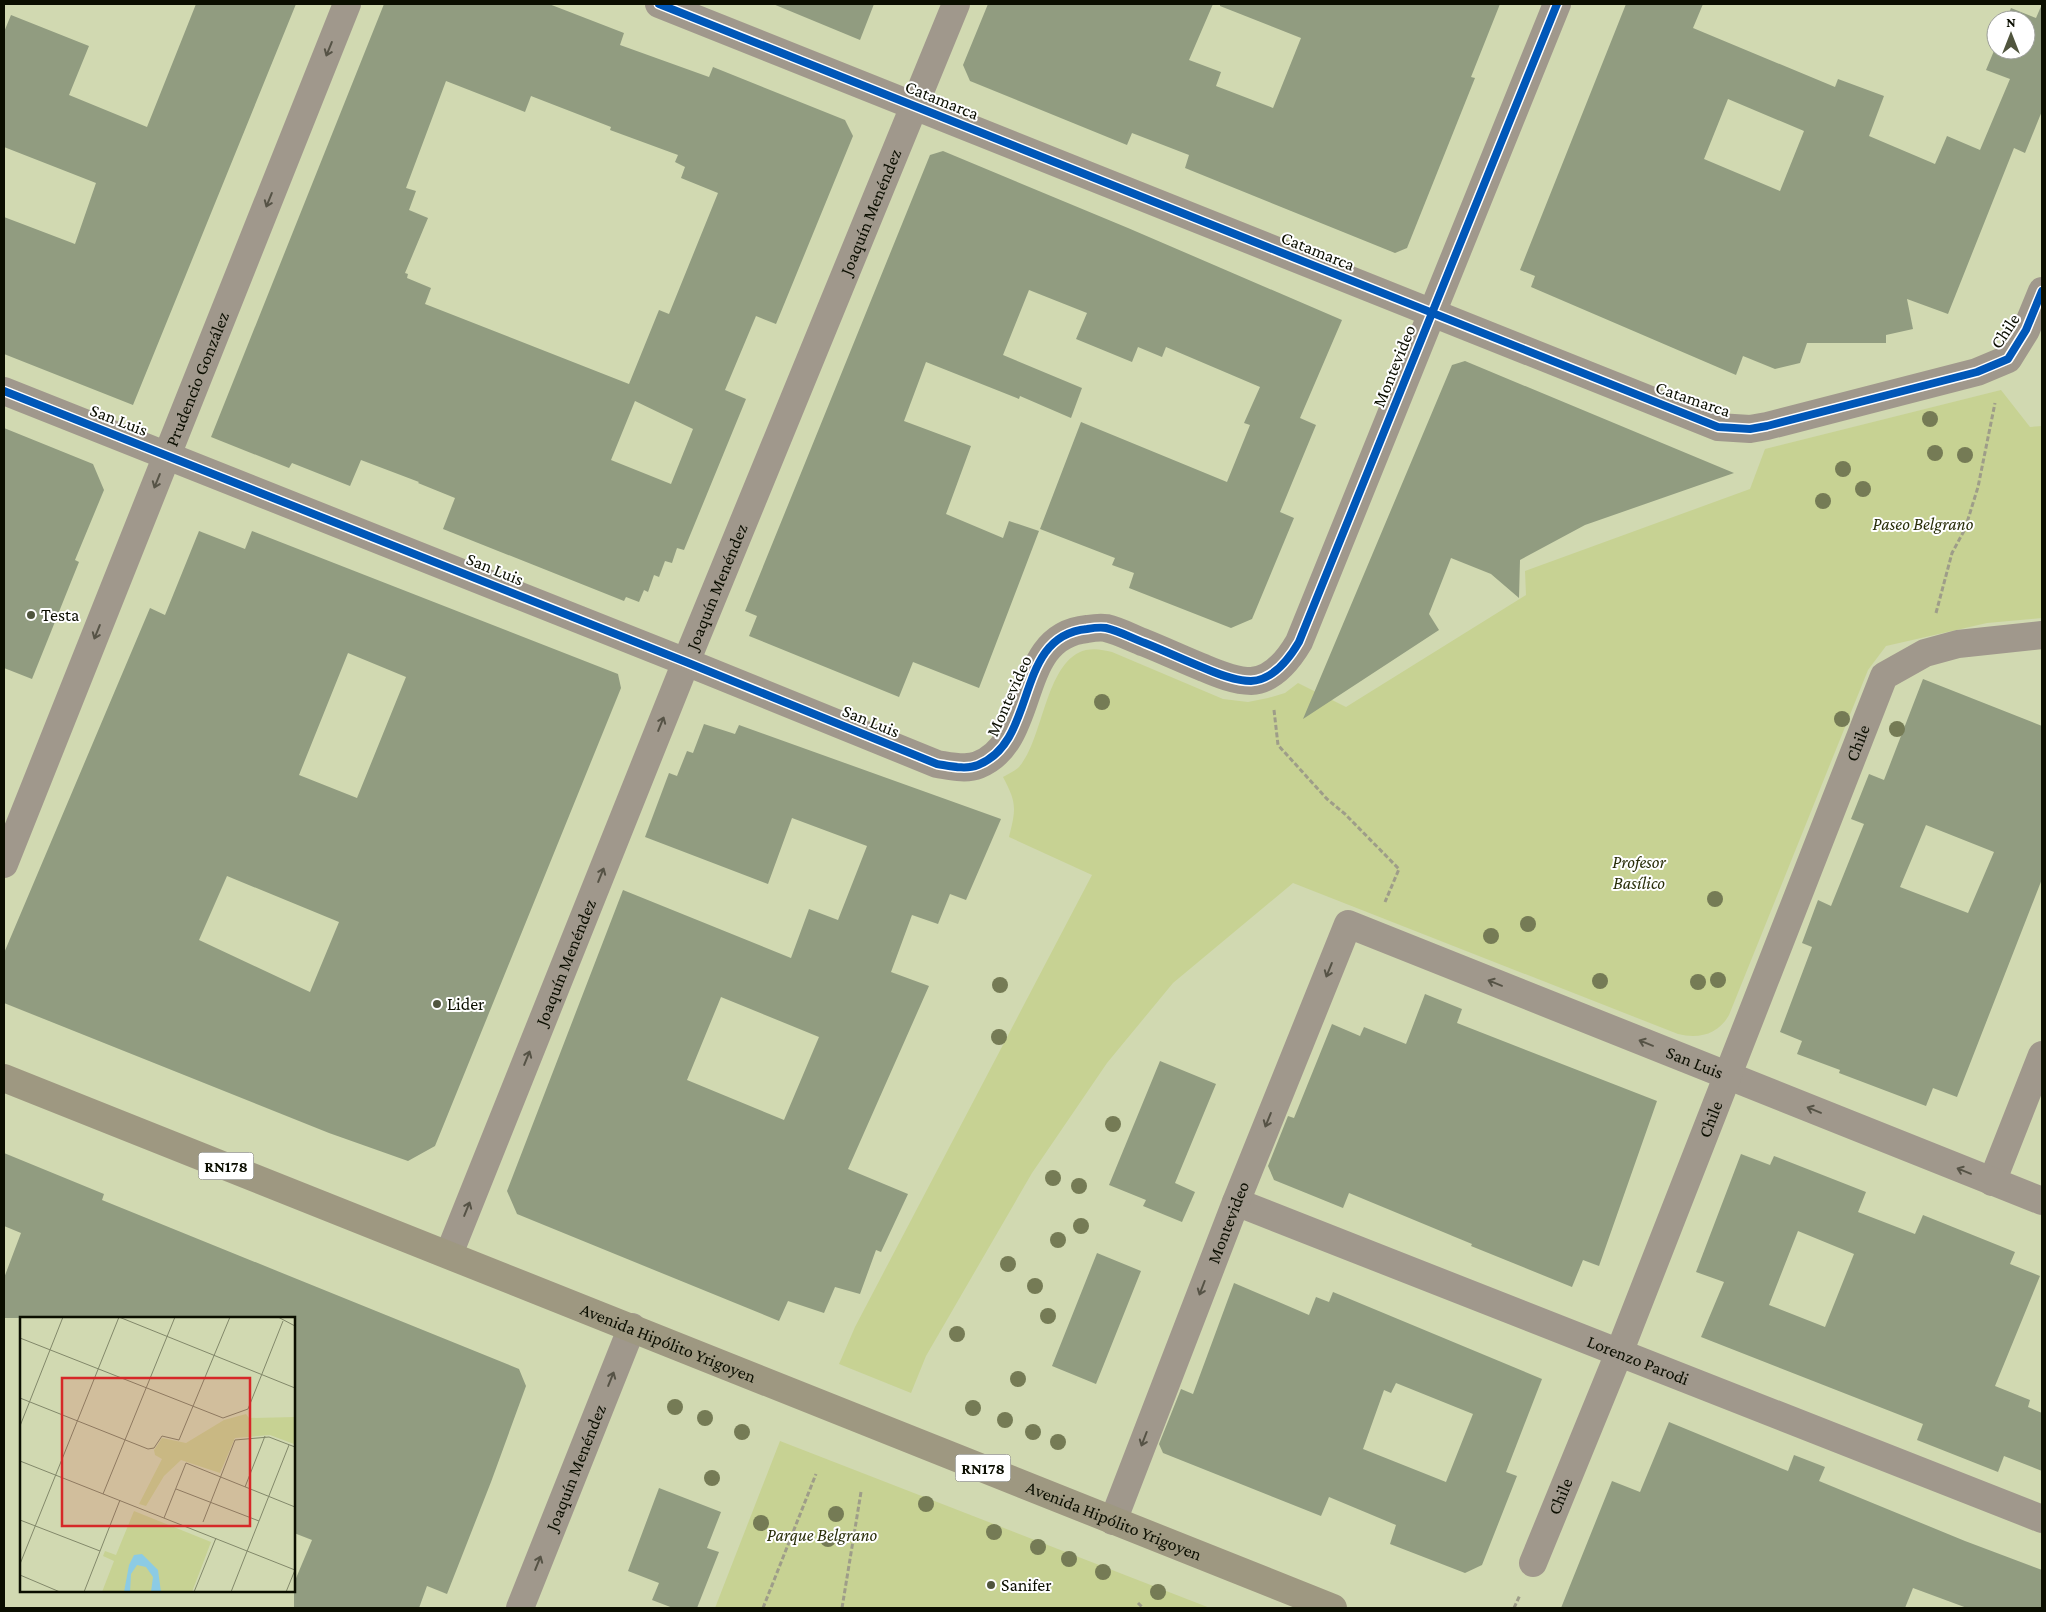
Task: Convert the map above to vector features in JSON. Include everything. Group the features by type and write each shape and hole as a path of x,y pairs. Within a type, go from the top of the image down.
{"main road":[{"name":"Avenida Hipólito Yrigoyen","path":"4,1078 1334,1608"}],"street":[{"name":"Prudencio González","path":"4,864 347,4"},
{"name":"Catamarca","path":"659,4 1718,427 1750,429 1767,426 1977,372"},
{"name":"Joaquín Menéndez","path":"449,1254 686,662 913,104 956,4"},
{"name":"Montevideo","path":"977,766 999,754 1011,736 1038,664 1050,646 1065,634 1085,629 1105,628 1122,633 1221,675 1252,681 1269,675 1283,666 1299,642 1557,4"},
{"name":"Chile","path":"1977,372 2008,359 2026,330 2042,291"},
{"name":"San Luis","path":"4,390 937,764 957,767 977,766"},
{"name":"Chile","path":"1533,1564 1619,1353 1884,676 1926,653 1958,644 2042,635"},
{"name":"San Luis","path":"1360,929 2042,1202"},
{"name":"Montevideo","path":"1113,1521 1236,1202 1360,929"},
{"path":"1992,1182 2042,1055"},
{"name":"Lorenzo Parodi","path":"1236,1202 2042,1519"},
{"name":"Joaquín Menéndez","path":"520,1608 632,1327"}],"path":[{"path":"1941,594 1952,553 1965,529 1978,487 1991,416"},
{"path":"1269,675 1278,745 1326,799 1345,814 1399,869 1360,929"},
{"path":"763,1608 816,1474"},
{"path":"842,1608 861,1492"},
{"path":"1138,1603 1143,1608"}],"green space":[{"name":"Paseo Belgrano","path":"2001,390 2030,427 2042,426 2042,618 1987,623 1886,646 1868,670 1729,1015 1719,1027 1707,1034 1693,1036 1678,1034 1293,883 1173,983 1107,1063 1032,1173 926,1356 911,1393 839,1364 855,1327 1092,875 1009,837 1014,806 1011,793 1003,777 1019,767 1027,754 1053,684 1072,657 1089,649 1112,652 1223,699 1248,702 1285,693 1298,683 1346,707 1526,595 1525,571 1750,489 1765,449"},
{"name":"Parque Belgrano","path":"780,1441 1210,1608 715,1608"}],"building":[{"path":"196,4 296,4 133,405 4,354 4,217 75,244 96,183 4,147 4,32 11,15 89,46 69,95 147,127"},
{"path":"384,4 549,4 624,33 620,45 709,77 713,67 845,120 853,136 776,324 756,316 725,390 746,399 684,550 677,548 672,563 665,561 659,577 654,575 648,592 644,590 639,602 626,597 624,601 443,529 455,498 419,482 361,460 350,486 292,463 289,468 211,437","holes":["446,81 525,112 531,96 611,127 610,130 678,155 675,162 685,167 681,178 718,193 669,314 659,310 629,384 425,304 431,288 407,278 408,274 405,273 428,218 409,210 416,191 406,188","635,401 693,429 671,484 611,460"]},
{"path":"773,4 874,4 860,40"},
{"path":"988,4 1213,4 1189,60 1221,72 1216,86 1273,108 1301,38 1220,6 1220,4 1500,4 1471,77 1475,78 1407,248 1395,253 1185,168 1189,155 1132,133 1127,145 970,81 963,65"},
{"path":"1626,4 1703,4 1693,28 1835,87 1838,79 1884,96 1869,136 1935,164 1947,136 1980,150 2010,79 1986,70 1990,60 2036,60 2036,18 2042,4 2042,111 2025,153 2014,148 1948,314 1907,299 1913,329 1886,335 1886,343 1807,343 1800,363 1775,369 1743,356 1736,375 1531,287 1535,276 1520,270","holes":["1728,99 1804,131 1780,191 1704,159"]},
{"path":"943,151 1342,320 1300,418 1316,425 1280,512 1294,518 1252,619 1231,628 1129,588 1134,573 1112,565 1115,558 1040,529 1081,422 1227,482 1250,425 1244,423 1260,387 1166,347 1162,357 1138,347 1132,362 1076,339 1087,313 1029,290 1003,355 1082,388 1071,418 1020,396 1019,399 926,362 904,421 971,446 946,514 1003,538 1009,521 1039,531 979,688 913,662 899,697 749,636 757,616 745,611 930,155"},
{"path":"1465,361 1734,473 1585,525 1520,560 1519,598 1491,574 1451,558 1429,614 1439,630 1303,719 1452,365"},
{"path":"4,428 93,464 104,490 75,560 79,562 32,679 4,668"},
{"path":"199,531 245,549 252,531 618,674 621,688 435,1146 408,1161 329,1133 4,1003 4,953 150,608 165,615","holes":["348,653 406,677 357,798 299,775","227,876 339,922 310,992 199,940"]},
{"path":"1923,679 2042,726 2042,879 1957,1097 1933,1088 1926,1106 1839,1073 1840,1070 1797,1054 1802,1041 1780,1032 1812,947 1802,943 1818,900 1831,906 1864,824 1851,819 1869,774 1884,780","holes":["1926,825 1994,852 1968,913 1900,887"]},
{"path":"704,724 735,734 739,725 1001,819 966,900 950,894 938,924 912,915 891,972 929,986 848,1169 908,1194 881,1252 876,1250 860,1294 835,1287 824,1313 788,1301 779,1321 517,1214 507,1191 623,890 791,958 809,909 838,920 867,846 792,818 768,884 645,837 669,773 677,776 687,751 693,753","holes":["721,997 819,1037 784,1120 687,1080"]},
{"path":"1425,994 1462,1009 1457,1023 1657,1101 1599,1266 1583,1260 1572,1287 1349,1193 1343,1208 1274,1180 1268,1166 1288,1116 1294,1118 1332,1024 1360,1036 1364,1027 1406,1044"},
{"path":"1160,1061 1216,1084 1175,1183 1195,1192 1182,1222 1143,1206 1146,1200 1109,1185"},
{"path":"4,1153 104,1194 102,1200 519,1369 526,1386 447,1594 427,1586 419,1608 294,1608 295,1581 312,1540 295,1533 295,1317 4,1318 4,1278 21,1233 4,1226"},
{"path":"1741,1154 1770,1165 1774,1156 1866,1192 1858,1212 1915,1234 1923,1215 2015,1252 2010,1264 2040,1276 1995,1386 2030,1400 2028,1407 2042,1413 2042,1471 2004,1456 1998,1472 1917,1440 1923,1424 1701,1337 1724,1282 1696,1272","holes":["1798,1231 1854,1254 1825,1327 1769,1305"]},
{"path":"1097,1253 1141,1271 1096,1384 1052,1366"},
{"path":"1234,1283 1309,1315 1316,1297 1329,1302 1333,1292 1542,1379 1506,1472 1517,1476 1482,1565 1465,1573 1390,1544 1396,1525 1329,1497 1321,1516 1163,1453 1159,1444 1181,1389 1193,1394","holes":["1396,1383 1473,1414 1446,1482 1363,1449 1384,1390 1391,1393"]},
{"path":"1669,1422 1788,1471 1794,1455 1825,1467 1819,1481 1965,1541 2042,1570 2042,1608 1967,1608 1913,1588 1905,1608 1561,1608 1612,1481 1640,1492"},
{"path":"659,1488 721,1512 707,1548 719,1552 697,1608 673,1608 652,1600 659,1583 628,1571"}],"cycle path":[{"path":"659,4 1718,427 1750,429 1767,426 1977,372 2008,359 2026,330 2042,291"},
{"path":"4,391 686,662 937,764 958,767 978,765 997,753 1010,735 1036,669 1047,650 1064,636 1087,629 1106,628 1215,673 1245,681 1259,680 1273,673 1280,668 1290,655 1299,642 1557,4"}],"place":[{"name":"Testa","path":"31,615"},
{"name":"Lider","path":"437,1004"},
{"name":"Sanifer","path":"991,1585"}],"park label":[{"name":"Profesor Basílico","path":"1639,872"}]}
